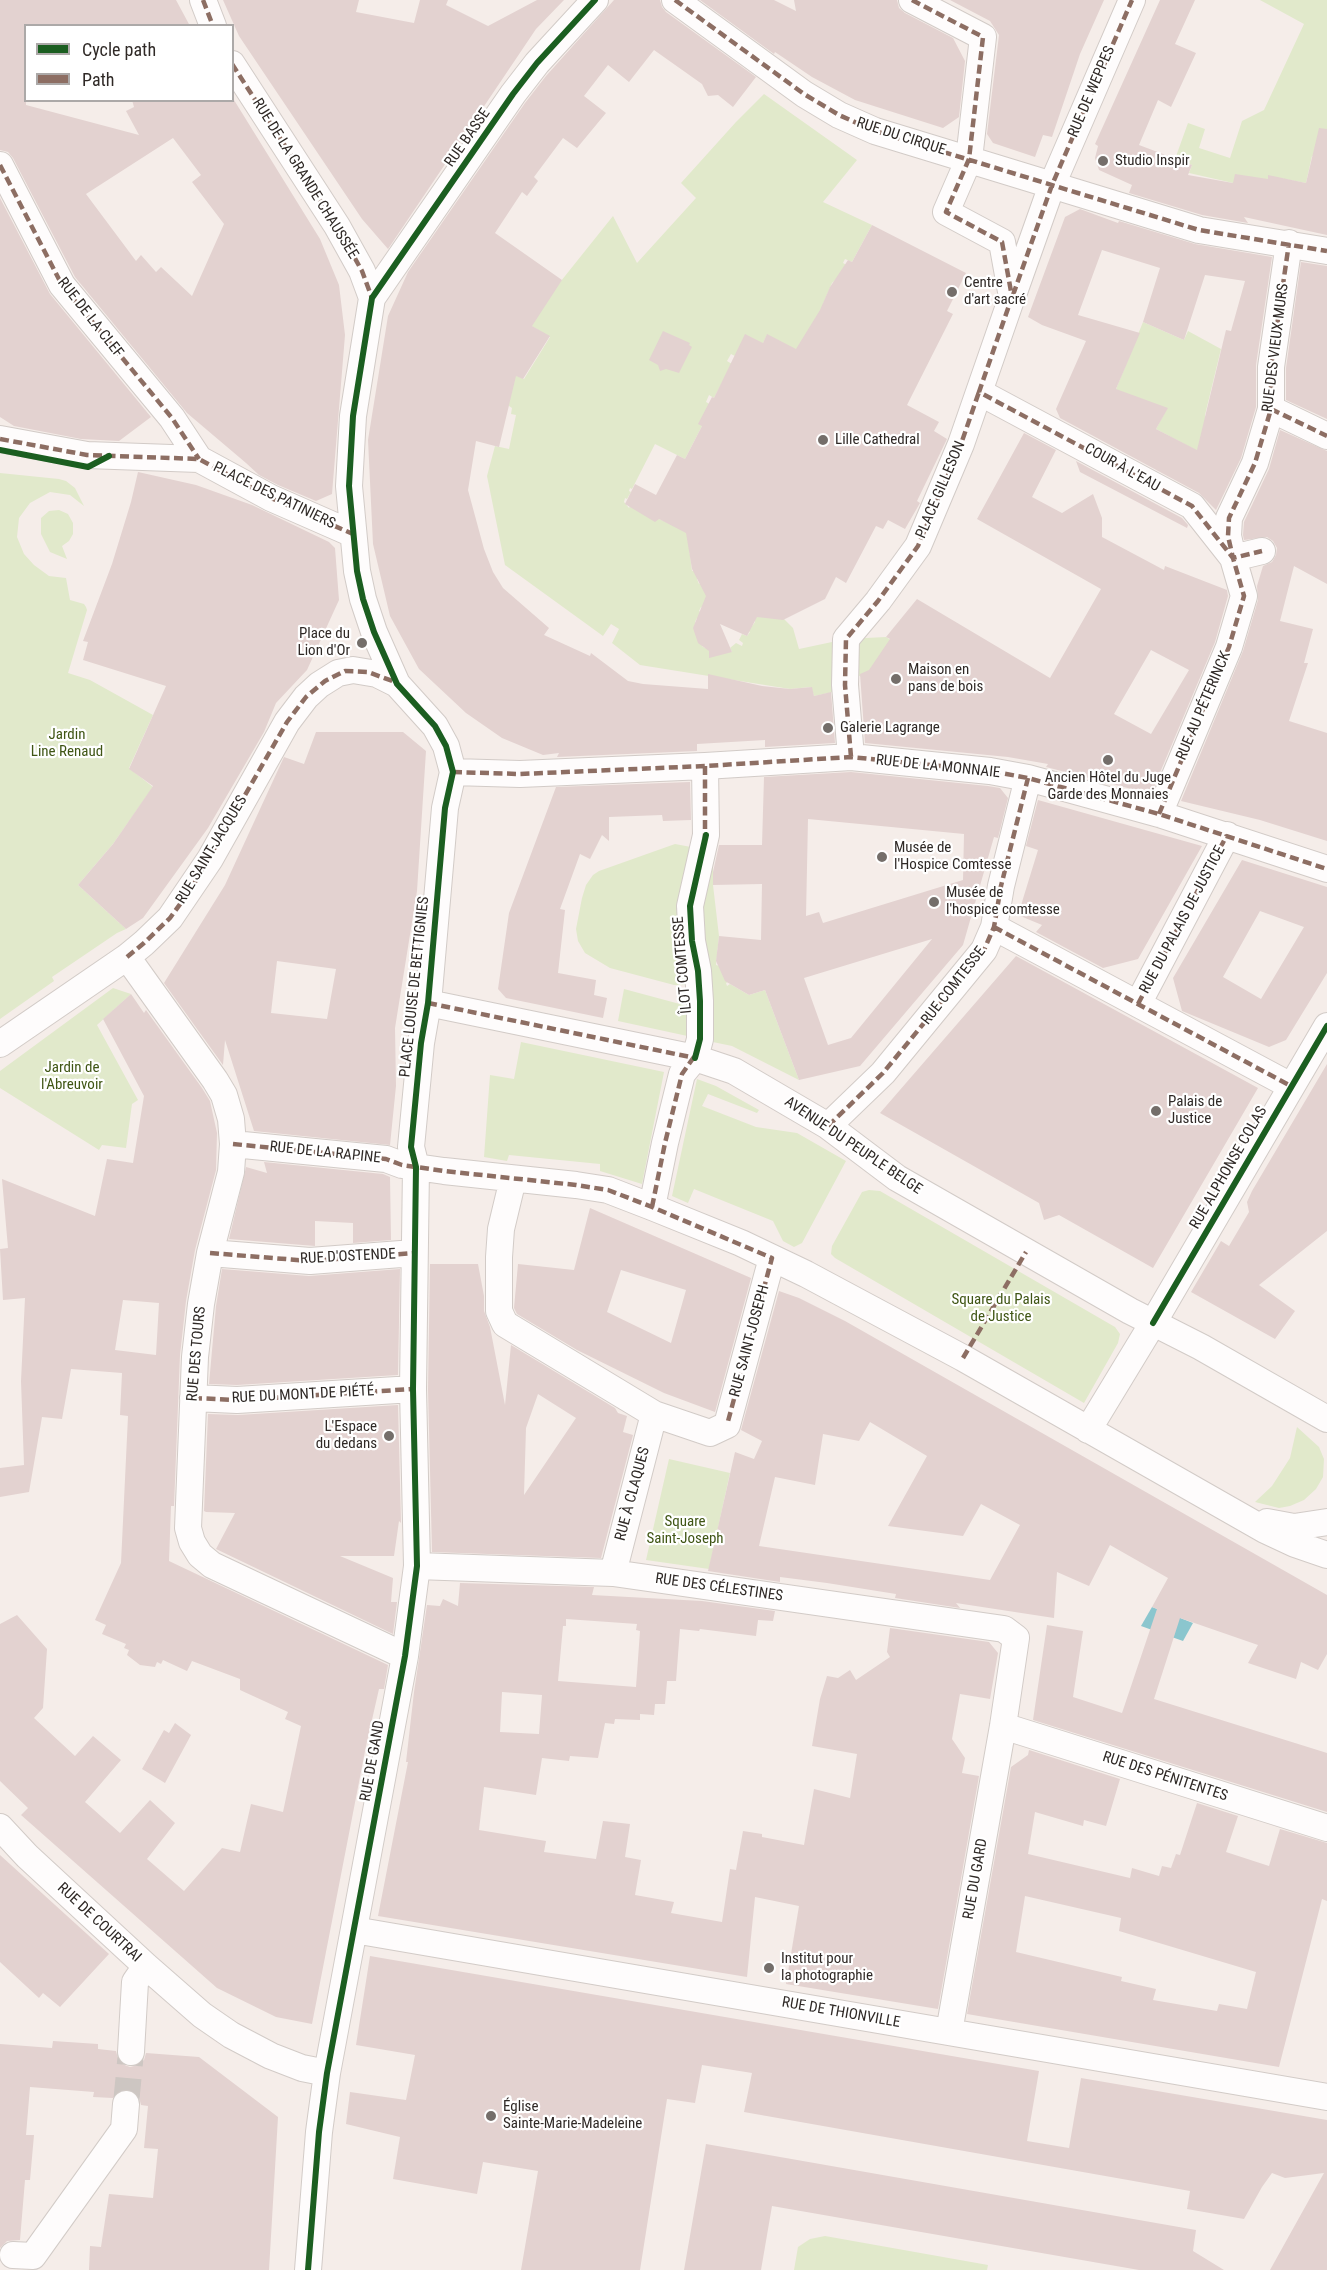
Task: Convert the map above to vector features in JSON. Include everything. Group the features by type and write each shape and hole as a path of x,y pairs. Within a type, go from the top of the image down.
{"street":[{"path":"203,0 212,24"},
{"name":"RUE BASSE","path":"372,298 513,94 537,63 595,0"},
{"name":"RUE DU CIRQUE","path":"675,0 773,73 839,115 875,131 1199,230 1327,251"},
{"path":"912,0 983,37 969,159"},
{"name":"RUE DE WEPPES","path":"1052,185 1132,0"},
{"name":"RUE DE LA GRANDE CHAUSSÉE","path":"234,67 337,226 362,271 372,298"},
{"name":"PLACE GILLESON","path":"969,159 946,212 1002,242 1012,297"},
{"name":"RUE DE LA CLEF","path":"0,165 62,285 172,418 199,459"},
{"name":"PLACE GILLESON","path":"851,757 845,685 846,639 878,601 918,546 961,444 1052,185"},
{"name":"RUE DES VIEUX MURS","path":"1233,558 1228,536 1228,518 1255,463 1271,409 1270,368 1289,243"},
{"path":"372,298 353,416 349,486 352,534 363,599 374,632 397,684"},
{"name":"COUR À L'EAU","path":"979,392 1192,507 1233,558"},
{"path":"1271,409 1327,436"},
{"name":"PLACE DES PATINIERS","path":"0,440 87,455 199,459 272,498 352,534"},
{"path":"1233,558 1262,552"},
{"name":"RUE AU PÉTERINCK","path":"1159,814 1229,647 1244,596 1233,558"},
{"name":"RUE SAINT-JACQUES","path":"0,1044 127,957 170,918 191,889 287,722 313,690 338,674 353,670 368,672 397,684"},
{"name":"PLACE LOUISE DE BETTIGNIES","path":"397,684 435,726 446,746 453,772 445,808 428,1003 413,1114 411,1147 416,1167 414,1253"},
{"name":"RUE DE LA MONNAIE","path":"453,772 535,773 851,757 990,771 1028,778 1159,814 1327,869"},
{"name":"ÎLOT COMTESSE","path":"695,1058 700,1039 700,1001 690,906 706,835 705,766"},
{"name":"RUE COMTESSE","path":"828,1126 883,1073 976,962 991,937 1009,849 1028,778"},
{"name":"RUE DU PALAIS DE JUSTICE","path":"1138,1004 1227,835"},
{"name":"RUE DU PALAIS DE JUSTICE","path":"994,927 1291,1086"},
{"name":"RUE DES TOURS","path":"127,957 215,1080 224,1095 231,1119 233,1144 231,1172 210,1253 201,1304 193,1398 188,1528 192,1542 200,1555 212,1565 405,1656"},
{"name":"PLACE LOUISE DE BETTIGNIES","path":"428,1003 496,1018"},
{"name":"AVENUE DU PEUPLE BELGE","path":"496,1018 695,1058 734,1071 828,1126 897,1178 1327,1419"},
{"name":"RUE ALPHONSE COLAS","path":"1153,1323 1327,1026"},
{"path":"652,1206 664,1143 682,1074 695,1058"},
{"name":"RUE DE LA RAPINE","path":"233,1144 386,1159 416,1167"},
{"path":"416,1167 608,1190 652,1206 772,1258 886,1316 1287,1541 1327,1555"},
{"path":"513,1179 501,1229 498,1264 499,1311 505,1324 654,1414"},
{"name":"RUE D'OSTENDE","path":"210,1253 310,1261 414,1253"},
{"name":"RUE DE GAND","path":"308,2270 319,2132 327,2073 405,1656 417,1566 413,1389 414,1253"},
{"name":"RUE SAINT-JOSEPH","path":"654,1414 710,1433 727,1425 772,1258"},
{"path":"1088,1430 1153,1323"},
{"name":"RUE DU MONT DE PIÉTÉ","path":"193,1398 237,1400 413,1389"},
{"name":"RUE À CLAQUES","path":"613,1573 654,1414"},
{"path":"1230,1510 1288,1527 1327,1522"},
{"name":"RUE DES CÉLESTINES","path":"417,1566 613,1573 1004,1629 1016,1638"},
{"name":"RUE DU GARD","path":"949,2032 1003,1726 1016,1638"},
{"name":"RUE DES PÉNITENTES","path":"1003,1726 1327,1828"},
{"name":"RUE DE COURTRAI","path":"0,1827 27,1856 202,2015 231,2035 271,2056 302,2068 327,2073"},
{"name":"RUE DE THIONVILLE","path":"354,1930 1327,2097"},
{"path":"131,2052 135,1982 146,1966"},
{"path":"12,2255 33,2256 124,2129 126,2104"}],"green space":[{"path":"1260,0 1327,0 1327,159 1312,156 1306,183 1268,176 1268,179 1233,183 1189,173 1192,165 1175,159 1188,123 1205,129 1199,148 1230,158 1242,121 1264,110 1304,24"},
{"path":"764,94 857,160 823,202 872,225 852,262 845,259 843,263 850,267 832,283 823,304 829,307 801,362 767,335 763,343 743,360 731,354 727,361 732,364 714,398 709,395 706,402 718,409 702,426 685,459 655,444 624,502 629,508 630,506 656,520 659,519 687,531 692,571 697,570 701,577 697,579 699,584 705,580 710,583 707,609 701,607 699,611 704,614 701,620 697,618 695,622 700,625 702,646 705,648 732,652 730,648 736,643 742,646 743,643 739,640 742,634 747,636 750,632 745,629 747,624 752,626 755,622 752,613 784,619 793,628 799,649 846,639 886,637 904,648 868,681 858,675 838,691 814,696 811,687 790,689 640,665 612,643 619,629 611,624 603,636 505,565 487,476 495,446 509,449 516,415 511,414 512,408 509,406 510,373 524,379 550,337 523,321 561,281 613,216 637,263 696,198 681,183"},
{"path":"1143,322 1184,340 1188,331 1221,349 1205,415 1207,456 1156,429 1167,408 1108,409"},
{"name":"Jardin Line Renaud","path":"0,473 66,481 75,488 84,506 70,495 50,492 30,503 19,518 17,537 24,554 34,565 49,576 66,578 70,600 84,604 86,607 68,673 90,680 153,715 129,768 153,787 113,844 78,885 126,929 52,977 54,981 0,1019"},
{"path":"59,510 68,514 73,523 73,534 62,546 67,559 50,552 41,534 41,518 49,511"},
{"path":"675,844 691,847 689,984 674,985 610,968 585,953 578,941 576,929 586,885 593,875"},
{"path":"713,845 713,885 719,936 716,965 720,966 728,982 727,986 730,984 749,995 765,990 799,1080 732,1046 708,1041 698,923"},
{"name":"Jardin de l'Abreuvoir","path":"113,988 131,994 97,1025 138,1100 132,1104 126,1148 102,1145 99,1150 0,1088 0,1071"},
{"path":"624,989 691,1007 692,1037 618,1021"},
{"path":"521,1042 664,1072 642,1184 600,1171 600,1164 509,1155 507,1161 484,1157 490,1075 514,1079"},
{"path":"697,1079 716,1086 759,1110 757,1113 708,1094 702,1106 756,1127 797,1133 846,1161 802,1243 794,1247 783,1241 773,1221 694,1189 688,1203 672,1196"},
{"name":"Square du Palais de Justice","path":"880,1191 1115,1327 1120,1334 1118,1343 1084,1403 835,1258 831,1254 832,1246 862,1192"},
{"path":"1297,1427 1319,1447 1324,1459 1323,1477 1316,1489 1304,1500 1290,1506 1279,1508 1255,1502 1272,1486 1290,1458"},
{"name":"Square Saint-Joseph","path":"669,1459 730,1473 709,1569 646,1560"},
{"path":"825,2236 988,2265 987,2270 794,2270 798,2247 810,2239"}],"water":[{"path":"1152,1607 1193,1623 1183,1641 1141,1626"}],"building":[{"path":"0,0 176,0 189,24 24,24 24,102 26,105 139,135 126,111 134,107 133,102 234,102 234,100 320,239 339,285 345,335 332,494 316,501 259,475 187,413 75,277 8,152 0,150","holes":["173,138 201,175 192,182 224,224 192,296 161,267 156,272 141,255 136,261 86,194"]},
{"path":"223,0 359,0 356,12 414,23 420,0 448,0 446,5 488,26 537,0 564,0 536,29 388,249 362,219 239,36"},
{"path":"614,0 660,0 666,12 756,77 733,107 718,95 708,96 702,84 654,50 629,82 608,65 584,96 606,113 577,148 563,138 534,177 538,181 527,196 522,192 495,233 562,280 532,326 550,336 523,379 516,376 499,447 476,441 468,490 484,549 493,572 503,588 549,628 544,635 590,656 591,653 628,681 643,684 708,689 708,674 762,686 790,689 812,687 814,696 831,692 835,743 765,747 765,740 697,744 697,751 557,757 559,753 543,755 502,738 466,713 419,669 390,616 373,544 368,440 388,316 408,272 525,103"},
{"path":"700,0 774,0 796,11 794,0 897,0 899,8 905,13 953,38 965,61 959,117 943,128 855,100 812,77 775,52 774,54"},
{"path":"950,0 1104,0 1080,54 1052,137 1043,135 1035,157 993,143 987,134 999,35 990,21"},
{"path":"1160,0 1195,0 1175,44 1196,53 1171,107 1158,100 1139,145 1192,165 1188,175 1233,183 1235,174 1268,179 1268,175 1306,183 1319,128 1327,129 1327,235 1244,217 1248,223 1202,215 1129,193 1132,185 1099,170 1095,158 1098,146 1095,144"},
{"path":"0,198 50,294 151,417 119,441 81,439 14,426 0,417"},
{"path":"1080,209 1118,223 1119,221 1195,244 1272,257 1256,365 1256,407 1241,458 1216,510 1199,493 1060,418 1056,409 1086,341 1042,325 1028,317 1065,217","holes":["1102,250 1160,268 1143,322 1184,340 1205,275 1245,281 1231,331 1226,330 1197,450 1156,429 1168,408 1116,389 1140,333 1078,315"]},
{"name":"Lille Cathedral","path":"872,225 966,273 947,311 953,314 907,405 939,422 934,431 947,439 917,501 920,503 905,529 888,520 883,529 876,526 846,583 836,577 825,599 783,620 757,617 747,636 720,624 732,652 709,658 709,651 698,643 693,628 706,596 692,569 686,533 659,519 655,522 625,504 635,484 656,495 677,455 685,459 702,426 698,424 712,397 714,398 745,334 763,343 767,334 796,349 820,310 830,287 848,260 852,262"},
{"path":"1301,262 1327,266 1327,419 1286,400 1286,368"},
{"path":"663,331 690,343 692,347 679,373 666,369 660,371 658,365 649,360"},
{"path":"1280,430 1327,451 1327,584 1294,566 1280,621 1313,629 1304,663 1308,663 1289,721 1327,733 1327,841 1260,820 1181,801 1243,651 1258,600 1257,586 1263,566 1272,562 1276,555 1277,548 1267,537 1244,540 1243,535 1244,522 1269,469"},
{"path":"1024,433 1056,450 1032,497 1062,513 1093,494 1102,518 1102,537 1164,570 1165,566 1227,590 1228,596 1215,642 1151,794 1046,767 1048,764 1008,757 865,743 860,674 869,670 890,639 886,637 917,599 1050,678 1101,589 977,519","holes":["1151,650 1189,670 1151,734 1114,714"]},
{"path":"1076,461 1182,518 1188,525 1187,528 1080,472"},
{"path":"138,472 196,485 252,505 329,542 335,548 339,600 307,670 276,703 264,732 208,828 143,918 126,929 78,885 113,844 153,786 129,769 166,686 83,660 88,642 83,641 112,564"},
{"path":"316,732 403,732 426,751 417,891 395,1028 396,1086 390,1145 254,1131 225,1040 223,1065 164,983 225,885 284,757 304,764","holes":["277,961 336,969 327,1019 271,1013"]},
{"path":"851,772 988,786 1000,788 1008,798 998,838 994,837 963,945 860,1066 799,1080 765,990 749,995 725,981 716,961 719,936 761,940 762,884 713,885 713,872 719,845 762,845 764,777","holes":["808,819 964,834 963,880 823,923 819,912 806,916","932,939 851,1038 828,1045 804,978"]},
{"path":"690,782 691,820 663,821 662,815 609,817 609,841 602,835 590,859 580,854 560,909 565,910 558,973 596,980 594,995 607,998 603,1018 506,998 498,989 509,913 556,787"},
{"path":"1038,800 1202,846 1138,959 1103,968 1036,932 1042,925 1018,915 1038,850 1026,846"},
{"path":"1242,860 1327,887 1327,973 1286,1040 1269,1047 1182,1011 1173,978","holes":["1260,911 1304,927 1261,999 1223,977"]},
{"name":"Palais de Justice","path":"1016,956 1258,1088 1153,1268 1059,1215 1044,1220 1039,1203 880,1113"},
{"path":"131,994 144,1013 146,1010 202,1088 210,1101 217,1133 216,1170 195,1250 186,1301 180,1355 174,1506 171,1506 169,1561 388,1665 384,1689 379,1689 366,1746 312,2024 276,2017 217,1988 21,1815 28,1808 0,1781 0,1624 17,1615 47,1649 43,1708 34,1718 75,1756 93,1736 121,1760 85,1802 120,1833 150,1800 175,1823 147,1859 184,1891 222,1848 240,1852 251,1804 283,1812 301,1726 285,1719 288,1712 240,1690 240,1679 192,1661 187,1671 163,1660 161,1664 157,1662 155,1667 140,1665 127,1655 129,1650 124,1648 126,1644 102,1634 106,1625 95,1620 121,1563 128,1416 120,1415 122,1373 71,1369 62,1419 42,1417 29,1492 0,1497 0,1468 24,1465 21,1381 25,1298 3,1300 0,1249 8,1248 2,1179 95,1216 107,1159 133,1163 144,1096 103,1019","holes":["123,1300 159,1303 156,1355 115,1350"]},
{"path":"1327,1064 1327,1231 1259,1285 1295,1311 1275,1339 1191,1292 1221,1241 1229,1246 1249,1212 1247,1202 1252,1191"},
{"path":"264,1162 383,1174 390,1177 391,1240 353,1243 353,1223 315,1221 315,1246 229,1239 246,1167 267,1173"},
{"path":"590,1208 751,1278 715,1412 664,1393 577,1350 517,1314 514,1308 518,1264 574,1270","holes":["621,1270 686,1290 671,1343 607,1312"]},
{"path":"430,1264 478,1264 484,1296 484,1311 490,1327 505,1405 511,1345 615,1408 618,1413 627,1416 623,1432 633,1435 601,1558 432,1552 428,1389","holes":["538,1394 576,1418 524,1495 526,1428"]},
{"path":"222,1269 309,1276 400,1269 398,1375 237,1385 209,1384 216,1306"},
{"path":"779,1291 799,1298 845,1321 1327,1595 1327,1654 1318,1670 1301,1662 1296,1679 1248,1663 1258,1645 1180,1618 1154,1699 1327,1753 1327,1812 1033,1720 1047,1625 1083,1631 1073,1697 1122,1713 1157,1609 1152,1607 1168,1578 1110,1545 1089,1586 1057,1572 1054,1618 956,1603 960,1608 895,1598 896,1594 827,1583 780,1577 780,1582 708,1571 735,1452 754,1459 762,1441 741,1430","holes":["870,1422 927,1456 888,1526 963,1536 981,1504 1020,1525 990,1580 759,1546 775,1477 815,1485 823,1434 859,1441"]},
{"path":"398,1405 401,1523 399,1521 394,1556 340,1556 393,1578 391,1602 397,1602 393,1634 216,1549 235,1513 204,1511 208,1414 238,1415"},
{"path":"460,1583 594,1587 592,1595 702,1601 775,1611 773,1621 758,1620 756,1636 700,1629 699,1631 680,1629 676,1681 667,1681 665,1704 655,1704 654,1715 640,1714 640,1720 615,1719 614,1724 605,1723 598,1758 570,1756 569,1761 542,1758 536,1795 484,1787 479,1830 546,1841 544,1852 596,1859 603,1821 630,1824 625,1857 641,1860 635,1895 674,1902 671,1913 722,1922 730,1869 736,1870 743,1831 804,1845 814,1789 850,1798 857,1754 812,1746 820,1699 827,1676 838,1678 850,1670 856,1680 890,1657 887,1652 890,1628 989,1642 998,1653 990,1699 960,1694 952,1739 965,1758 962,1773 979,1776 938,2009 786,1984 799,1906 755,1897 747,1977 378,1916 408,1762 406,1762 414,1692 427,1605 440,1606 443,1599 458,1606","holes":["566,1619 637,1624 636,1630 640,1631 636,1687 558,1681 563,1626 566,1626","502,1692 542,1695 539,1734 500,1732"]},
{"path":"175,1723 191,1735 165,1783 142,1769 164,1730 169,1733"},
{"path":"1029,1750 1120,1779 1106,1826 1084,1820 1083,1826 1035,1812 1028,1854 1130,1878 1132,1868 1159,1876 1162,1866 1171,1868 1176,1854 1180,1855 1197,1803 1238,1816 1226,1852 1269,1866 1280,1829 1327,1843 1327,1901 1322,1899 1279,2067 967,2014 1011,1767 1028,1755","holes":["1025,1896 1121,1918 1119,1931 1256,1972 1247,2009 1219,2004 1217,2011 1153,2000 1156,1989 1121,1981 1122,1977 1016,1952"]},
{"path":"0,1855 109,1954 60,2007 43,1993 39,1998 0,1962"},
{"path":"370,1956 1039,2071 1027,2141 1069,2148 1081,2078 1327,2120 1327,2270 1270,2270 1324,2173 1285,2178 1272,2173 1244,2219 1187,2209 1190,2191 744,2112 752,2073 702,2065 695,2103 667,2099 640,2270 521,2270 538,2171 483,2162 477,2194 393,2179 400,2137 346,2124 350,2092 406,2100 415,2055 356,2045"},
{"path":"53,2041 98,2044 98,2049 116,2051 122,2064 130,2067 144,2060 146,2053 199,2057 278,2117 269,2270 89,2270 90,2246 101,2247 109,2194 153,2198 158,2149 144,2148 148,2106 141,2105 139,2097 134,2091 128,2089 119,2091 113,2098 93,2097 94,2092 30,2087 26,2135 34,2135 30,2180 25,2180 20,2240 7,2241 0,2248 0,2044 52,2048"},
{"path":"706,2144 1196,2230 1193,2251 1224,2270 1139,2270 772,2206 761,2270 684,2270"}],"tunnel":[{"path":"126,2104 131,2052"}],"marked path":[{"path":"203,0 212,24"},
{"path":"675,0 804,94 839,115 875,131 1199,230 1327,251"},
{"path":"912,0 983,37 969,159 946,212 1002,242 1012,297 979,392 1192,506 1233,558 1262,551"},
{"path":"1013,295 1052,185 1132,0"},
{"path":"234,67 337,226 362,271 372,298"},
{"path":"0,165 62,285 172,418 199,459"},
{"path":"1159,814 1229,647 1244,596 1228,536 1229,518 1255,463 1271,409 1271,367 1289,243"},
{"path":"851,757 845,685 846,639 878,601 918,546 961,444 979,392"},
{"path":"1271,409 1327,436"},
{"path":"0,439 87,455 199,459 271,498 353,534"},
{"path":"127,957 170,918 191,889 287,722 306,697 325,681 345,671 368,672 395,682"},
{"path":"453,772 520,774 851,757 990,771 1028,778 1159,814 1327,869"},
{"path":"705,766 705,838"},
{"path":"828,1126 883,1073 984,950 994,927 1001,886 1028,778"},
{"path":"1138,1004 1227,835"},
{"path":"994,927 1291,1086"},
{"path":"428,1003 695,1058"},
{"path":"652,1207 682,1074 696,1054"},
{"path":"233,1144 386,1159 402,1165 444,1171 608,1190 772,1258 727,1425"},
{"path":"963,1358 1026,1252"},
{"path":"210,1253 310,1261 414,1253"},
{"path":"193,1398 237,1400 413,1389"}],"cycle path":[{"path":"308,2270 319,2132 327,2073 405,1656 417,1566 413,1389 416,1167 411,1147 421,1043 428,1003 445,808 453,772 446,746 435,726 397,684 374,632 363,599 357,571 349,486 353,416 372,298 513,94 537,63 595,0"},
{"path":"0,450 88,467 109,456"},
{"path":"695,1058 700,1039 700,1001 690,906 706,835"},
{"path":"1153,1323 1327,1026"}],"place":[{"name":"Studio Inspir","path":"1103,161"},
{"name":"Centre d'art sacré","path":"952,292"},
{"name":"Lille Cathedral","path":"823,440"},
{"name":"Place du Lion d'Or","path":"362,643"},
{"name":"Maison en pans de bois","path":"896,679"},
{"name":"Galerie Lagrange","path":"828,728"},
{"name":"Ancien Hôtel du Juge Garde des Monnaies","path":"1108,760"},
{"name":"Musée de l'Hospice Comtesse","path":"882,857"},
{"name":"Musée de l'hospice comtesse","path":"934,902"},
{"name":"Palais de Justice","path":"1156,1111"},
{"name":"L'Espace du dedans","path":"389,1436"},
{"name":"Institut pour la photographie","path":"769,1968"},
{"name":"Église Sainte-Marie-Madeleine","path":"491,2116"}]}
